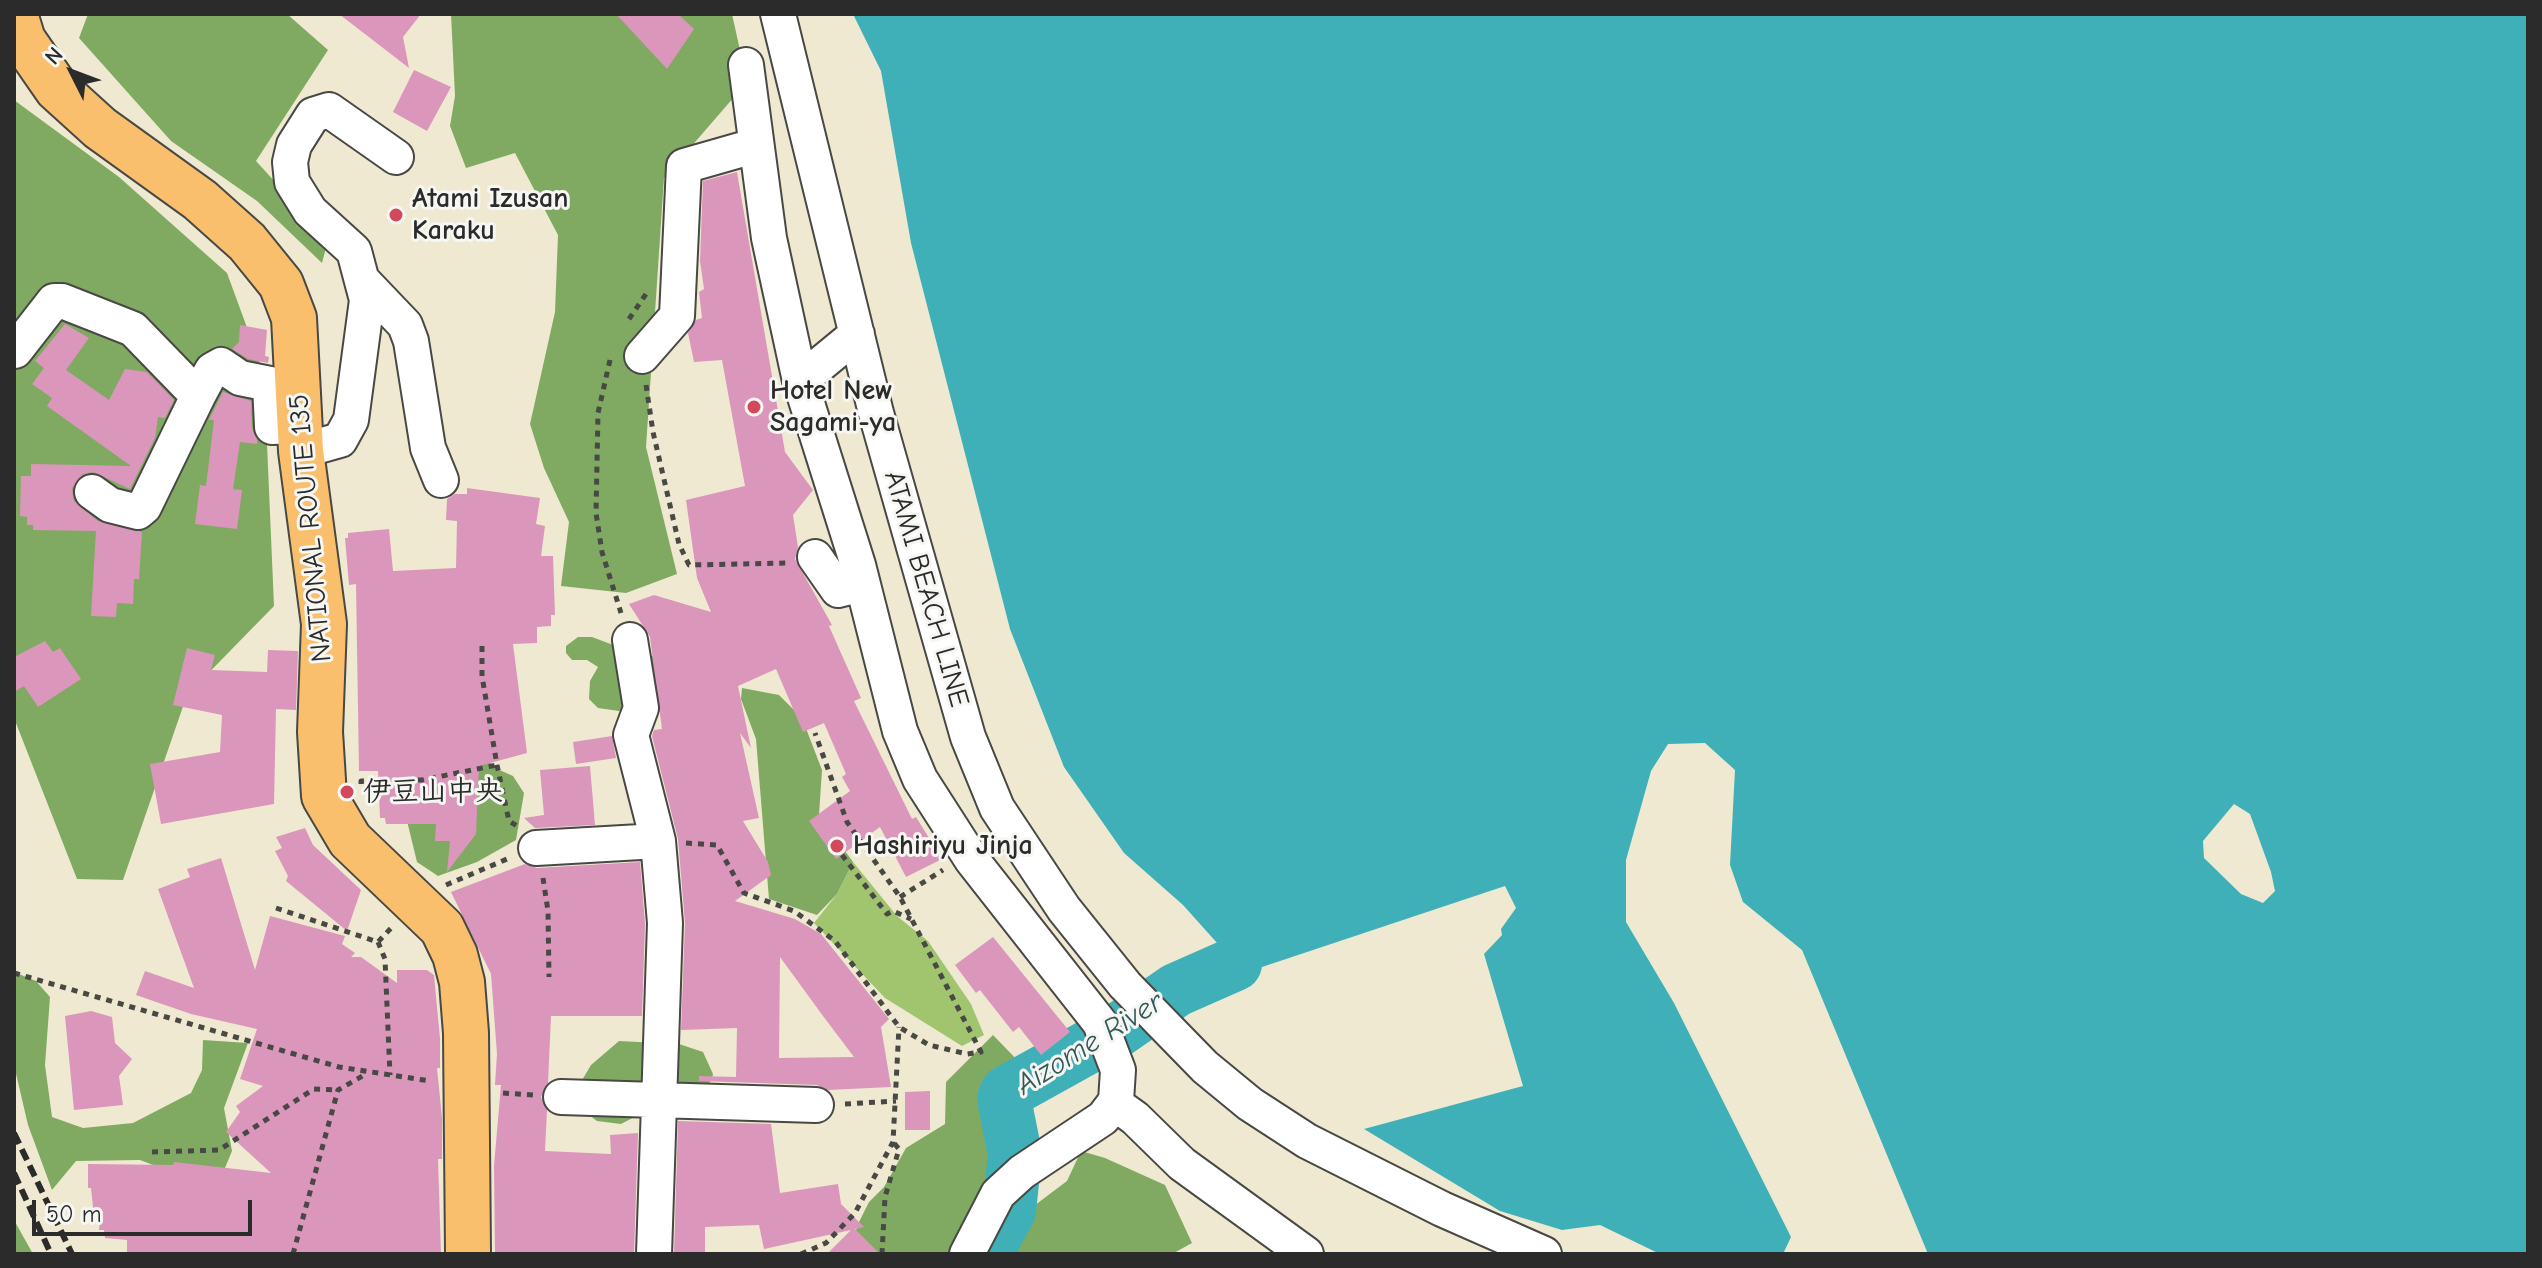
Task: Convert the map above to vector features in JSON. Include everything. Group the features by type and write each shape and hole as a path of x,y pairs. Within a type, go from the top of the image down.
{"highway":[{"name":"NATIONAL ROUTE 135","path":"15,14 23,40 57,89 100,128 200,200 247,242 281,284 294,318 300,439 324,624 320,732 324,796 350,840 442,928 455,955 462,982 468,1091 468,1254"}],"street":[{"name":"ATAMI BEACH LINE","path":"778,14 876,413 974,751 997,808 1064,909 1125,985 1205,1067 1250,1104 1307,1141 1544,1254"},
{"path":"746,65 754,146 800,381 862,584 900,731 920,779 969,854 1100,1023 1118,1070 1114,1103 1103,1118 1022,1172 998,1194 967,1254"},
{"path":"92,492 110,505 138,512 144,507 212,370 221,365 240,378 270,384 272,427 323,448 340,440 351,420 367,300 354,251 310,211 292,182 290,162 294,145 313,115 329,110 396,157"},
{"path":"625,344 677,316 684,166 754,146"},
{"path":"363,281 405,325 411,341 428,448 441,480"},
{"path":"15,351 54,301 62,301 133,329 198,396"},
{"path":"800,381 857,334"},
{"path":"815,557 838,590 862,584"},
{"path":"630,640 641,708 631,735 658,841 665,923 654,1254"},
{"path":"540,846 658,841"},
{"path":"561,1097 816,1105"},
{"path":"1114,1103 1135,1118 1182,1164 1306,1254"}],"path":[{"path":"630,640 602,552 596,513 598,413 625,344 655,284"},
{"path":"625,344 653,432 679,544 689,565 780,565 815,557"},
{"path":"482,646 482,676 509,821 540,846 548,911 549,977"},
{"path":"658,841 717,845 744,893 794,911 835,941 899,1027 929,1045 967,1054 981,1052 900,897 847,822 815,733"},
{"path":"360,795 361,781 422,780 497,765"},
{"path":"378,942 415,903 448,884 540,846"},
{"path":"900,897 969,854"},
{"path":"842,855 887,914 893,911 912,919"},
{"path":"276,908 378,942 385,959 390,1075"},
{"path":"14,973 367,1073 423,1079 468,1091 561,1097"},
{"path":"801,1254 826,1243 855,1213 893,1142 899,1027"},
{"path":"152,1152 219,1150 314,1089 338,1090 367,1073"},
{"path":"293,1254 338,1090"},
{"path":"816,1105 896,1101"},
{"path":"882,1254 885,1197 899,1149 893,1142"}],"green space":[{"path":"88,14 287,14 328,50 256,161 328,240 322,263 257,201 171,141 79,38"},
{"path":"451,14 732,14 747,82 664,178 646,447 677,574 626,593 561,586 569,522 544,468 530,424 555,312 558,235 515,153 466,168 450,126 455,96"},
{"path":"14,100 119,177 227,273 264,374 274,606 187,695 123,880 77,879 14,718"},
{"path":"578,637 592,637 637,654 664,657 664,708 654,716 598,708 589,699 590,681 598,667 587,660 572,660 566,653 566,646"},
{"path":"742,688 779,695 802,718 822,770 819,815 853,862 837,894 817,915 769,899 756,739 741,699"},
{"path":"477,747 495,768 513,776 524,793 516,840 477,862 438,876 417,862 408,825 405,788"},
{"path":"853,862 897,916 928,941 971,1004 984,1035 962,1046 885,998 814,923 837,894"},
{"path":"14,972 36,981 50,997 45,1065 52,1117 83,1128 133,1123 191,1093 202,1070 203,1040 248,1043 224,1108 232,1151 222,1175 185,1177 140,1160 76,1161 52,1190 28,1125 14,1065"},
{"path":"993,1035 1024,1067 1026,1118 983,1184 950,1254 851,1254 857,1226 869,1202 884,1187 906,1148 945,1124 946,1082"},
{"path":"619,1041 679,1044 703,1052 713,1074 712,1079 699,1097 648,1110 621,1124 597,1121 578,1107 578,1087 591,1065"},
{"path":"1081,1151 1105,1158 1165,1185 1192,1243 1172,1254 976,1254 986,1242 1067,1181"},
{"path":"14,1220 33,1254 14,1254"}],"water":[{"path":"853,14 2528,14 2528,1254 1928,1254 1802,950 1743,902 1730,865 1735,770 1705,743 1668,744 1651,771 1626,860 1626,922 1674,1003 1791,1237 1783,1254 1660,1254 1600,1225 1562,1230 1500,1211 1364,1129 1523,1086 1484,954 1502,935 1501,929 1516,908 1505,886 1244,973 1183,905 1124,853 1064,767 1010,629 911,243 881,71","holes":["2234,804 2250,814 2275,891 2263,903 2241,894 2204,858 2203,841"]}],"building":[{"path":"339,14 421,14 403,37 409,68"},
{"path":"616,14 678,14 694,29 667,69"},
{"path":"414,70 451,87 427,131 393,112"},
{"path":"737,172 785,452 813,490 793,515 798,547 795,559 832,625 829,626 861,698 854,701 912,819 916,817 942,859 906,877 880,827 836,859 809,821 850,791 842,777 846,774 824,723 803,732 776,669 738,686 751,748 740,733 759,818 743,821 768,862 771,875 735,901 795,919 821,934 889,1019 881,1027 891,1087 828,1090 817,1085 699,1081 699,1076 736,1077 737,1028 681,1030 685,923 678,839 652,736 654,730 662,729 650,637 629,604 654,595 711,612 697,578 686,500 745,486 722,360 694,362 688,333 696,320 702,318 699,292 704,289 700,261 703,181","holes":["780,957 854,1057 779,1058"]},
{"path":"65,324 89,338 66,370 109,400 125,369 147,372 174,400 165,418 158,417 155,438 130,489 93,472 83,474 72,489 74,501 98,521 142,532 139,579 134,579 133,604 117,603 116,617 91,616 96,531 33,530 33,525 27,525 27,517 20,516 21,476 31,476 31,464 131,466 47,406 52,398 32,384 44,368 35,361"},
{"path":"240,325 267,330 265,356 269,357 268,363 248,359 232,349 239,342"},
{"path":"223,392 251,401 252,428 257,440 257,444 240,442 233,489 242,490 237,529 195,524 200,485 206,486 214,420 209,420"},
{"path":"467,488 540,498 536,524 545,526 541,556 553,556 555,615 551,615 551,626 537,627 537,643 513,644 527,753 479,766 476,834 447,872 450,841 435,841 436,824 386,824 385,818 380,818 378,771 359,771 356,584 349,585 345,538 348,538 348,533 389,529 393,571 456,568 457,521 446,520 447,499 455,494 467,494"},
{"path":"45,641 53,652 60,648 81,679 38,707 24,686 14,692 14,657"},
{"path":"187,648 215,655 211,670 267,672 268,650 298,651 296,710 276,709 274,804 161,824 150,764 220,752 222,715 173,705"},
{"path":"612,736 616,758 576,764 573,742"},
{"path":"590,766 595,825 535,828 524,818 544,815 540,770"},
{"path":"305,828 313,845 361,890 347,931 286,881 288,876 275,851 282,848 276,837"},
{"path":"221,858 255,970 270,916 345,936 342,944 355,953 351,957 361,957 397,983 397,970 427,970 434,975 440,1039 440,1068 437,1068 442,1118 442,1159 438,1159 441,1254 127,1254 127,1240 105,1238 104,1230 99,1230 100,1219 94,1216 91,1188 88,1188 88,1164 173,1165 174,1162 271,1173 226,1132 240,1112 236,1106 263,1086 240,1079 257,1029 191,1014 136,995 145,971 194,988 158,889 190,877 187,869"},
{"path":"640,862 645,924 642,1016 551,1016 548,1083 541,1097 547,1110 545,1151 611,1154 610,1135 638,1133 634,1254 495,1254 494,1166 501,1085 495,1085 497,1054 491,974 451,892 525,864 537,868"},
{"path":"993,937 1070,1032 1041,1055 1019,1027 1013,1032 980,990 976,993 955,965"},
{"path":"91,1011 112,1017 115,1043 132,1059 119,1076 123,1105 74,1110 65,1016"},
{"path":"930,1091 930,1130 905,1130 905,1092"},
{"path":"678,1121 771,1124 780,1193 838,1184 841,1204 864,1227 855,1229 880,1254 827,1254 851,1230 764,1249 759,1225 705,1227 705,1254 674,1254"}],"waterway":[{"name":"Aizome River","path":"985,1254 1009,1211 1015,1154 1004,1099 1007,1092 1117,1031 1176,990 1235,964"}],"railway":[{"path":"14,1133 72,1254"},
{"path":"14,1173 51,1254"}],"place":[{"name":"Atami Izusan Karaku","path":"396,215"},
{"name":"Hotel New Sagami-ya","path":"754,407"},
{"name":"伊豆山中央","path":"347,792"},
{"name":"Hashiriyu Jinja","path":"837,846"}]}
